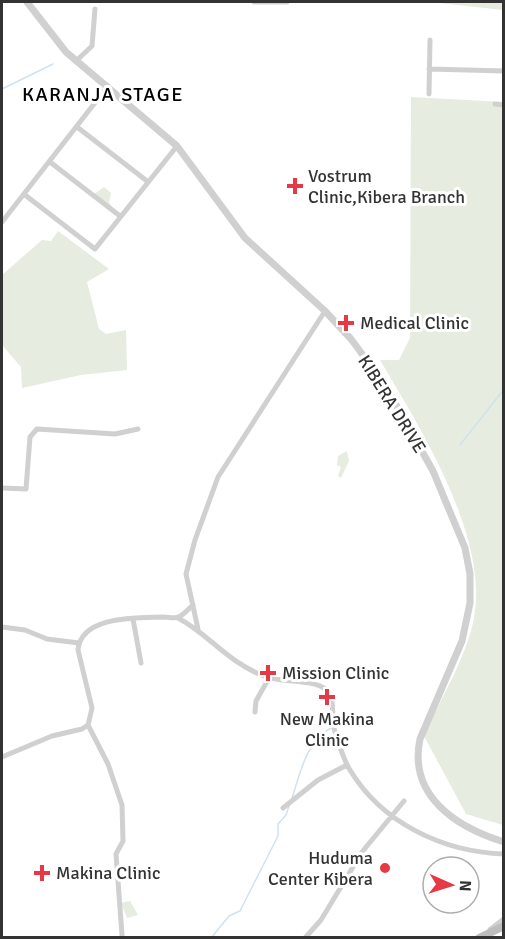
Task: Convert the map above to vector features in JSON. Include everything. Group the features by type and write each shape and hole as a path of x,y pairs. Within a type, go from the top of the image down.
{"main road":[{"path":"479,938 504,926"}],"street":[{"name":"KIBERA DRIVE","path":"27,2 47,30 76,62 108,86 177,146 245,238 325,311 351,339 378,375 406,422 434,474 465,548 470,574 468,621 462,641 420,739 417,752 419,772 437,804 458,824 504,842"},
{"path":"254,2 287,2"},
{"path":"76,62 92,46 95,9"},
{"path":"429,94 430,40"},
{"path":"429,69 504,71"},
{"path":"2,222 108,86"},
{"path":"495,104 504,105"},
{"path":"77,127 147,181"},
{"path":"25,195 94,249 177,146"},
{"path":"50,162 120,216"},
{"path":"198,629 186,574 195,540 218,477 325,311"},
{"path":"2,488 26,489 30,437 37,429 115,434 138,429"},
{"path":"178,618 193,605"},
{"path":"122,935 116,854 123,841 122,805 108,764 88,725 92,708 78,650 79,643 97,625 133,619 178,618 198,629 223,654 269,678 320,685 328,691 332,699 333,727 347,765 366,791 393,817 420,834 464,850 504,854"},
{"path":"133,619 141,663"},
{"path":"2,627 25,630 47,639 79,643"},
{"path":"255,712 256,701 269,678"},
{"path":"2,757 52,736 82,729 88,725"},
{"path":"285,807 318,780 347,765"},
{"path":"305,938 321,920 362,852 405,801"},
{"path":"487,933 504,921"}],"shaded area":[{"path":"430,2 503,2 503,10"},
{"path":"411,97 503,102 503,825 466,814 424,736 452,678 470,633 474,618 476,586 471,553 448,484 414,417 380,360 399,360 410,338"},
{"path":"104,187 111,193 109,203 115,210 93,195"},
{"path":"58,231 109,269 87,282 99,329 106,334 126,330 127,370 81,375 22,388 21,367 2,345 2,275 42,240 51,241"},
{"path":"347,451 349,461 341,478 338,476 341,467 337,465 338,456"},
{"path":"130,901 138,915 127,918 121,903"}],"waterway":[{"path":"2,89 53,64"},
{"path":"460,445 504,389"},
{"path":"292,798 305,759 315,741 331,728"},
{"path":"211,938 229,916 240,911 278,836 278,824 286,815 289,806"}],"place":[{"name":"Vostrum Clinic,Kibera Branch","path":"295,186"},
{"name":"Medical Clinic","path":"346,323"},
{"name":"Mission Clinic","path":"268,673"},
{"name":"New Makina Clinic","path":"327,697"},
{"name":"Huduma Center Kibera","path":"385,868"},
{"name":"Makina Clinic","path":"42,873"}],"district":[{"name":"KARANJA STAGE","path":"103,94"}]}
